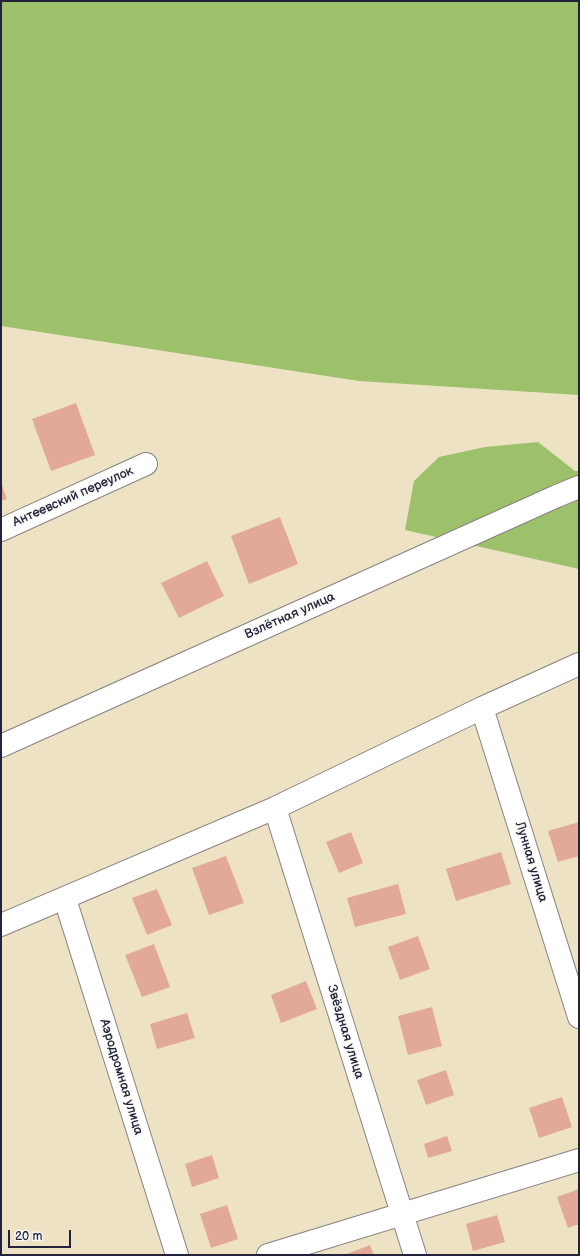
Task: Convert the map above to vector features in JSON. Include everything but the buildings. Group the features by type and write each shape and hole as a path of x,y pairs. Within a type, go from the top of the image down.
{"street":[{"name":"Антеевский переулок","path":"1,530 146,464"},
{"name":"Взлётная улица","path":"1,746 557,496 579,488"},
{"path":"1,925 65,899 275,808 482,708 579,664"},
{"name":"Лунная улица","path":"482,708 579,1017"},
{"name":"Звёздная улица","path":"275,808 415,1255"},
{"name":"Аэродромная улица","path":"65,899 177,1255"},
{"path":"268,1255 579,1160"}],"green space":[{"path":"1,1 579,1 579,395 359,381 1,326"},
{"path":"538,442 575,471 579,471 579,569 405,530 414,481 439,457 485,447"}]}
